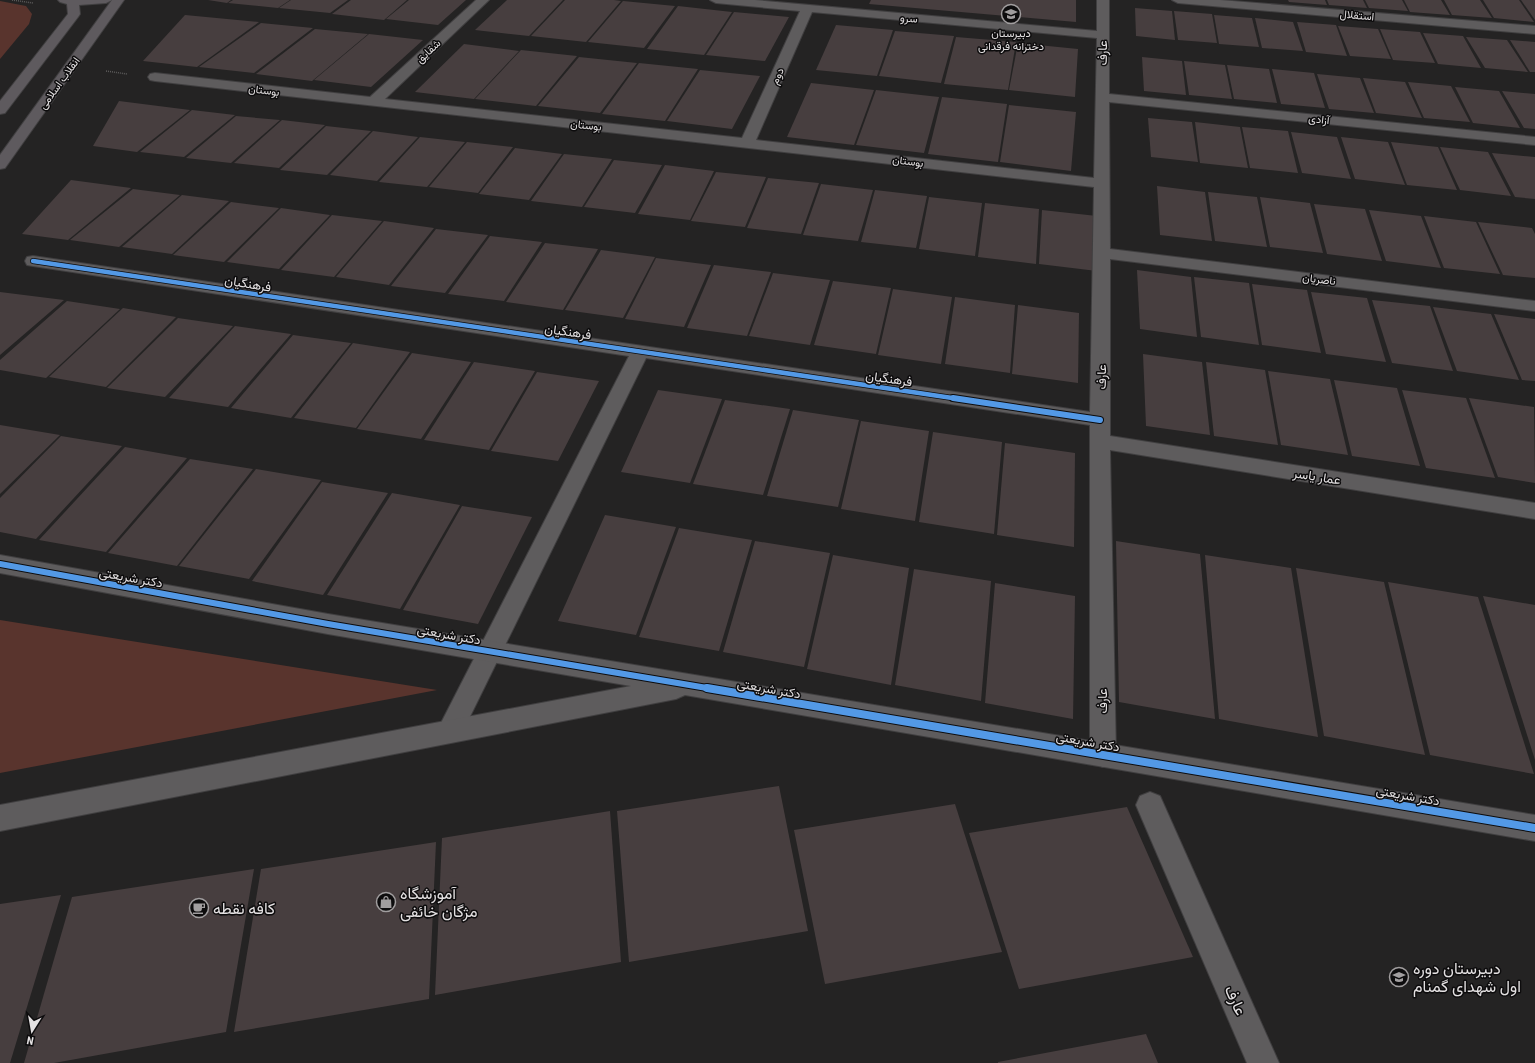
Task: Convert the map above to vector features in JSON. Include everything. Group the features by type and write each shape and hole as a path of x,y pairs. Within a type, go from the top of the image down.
{"main road":[{"path":"0,110 74,14 68,1 106,0"},
{"name":"انقلاب اسلامی","path":"0,165 118,0"}],"street":[{"name":"شقایق","path":"373,102 483,0"},
{"name":"سرو","path":"716,0 783,3 807,9 1102,35"},
{"name":"عارف","path":"1102,755 1100,420 1103,0"},
{"name":"استقلال","path":"1178,0 1535,30"},
{"name":"دوم","path":"747,143 807,9"},
{"name":"بوستان","path":"155,77 1102,183"},
{"name":"آزادی","path":"1102,97 1535,141"},
{"name":"ناصریان","path":"1102,253 1535,306"},
{"name":"فرهنگیان","path":"33,261 1100,420"},
{"path":"450,731 640,352"},
{"name":"عمار یاسر","path":"1100,441 1535,511"},
{"name":"دکتر شریعتی","path":"0,564 490,652 1535,828"},
{"name":"دکتر شریعتی","path":"0,818 691,686"},
{"name":"عارف","path":"1150,805 1263,1063"}],"path":[{"path":"70,67 155,77"}],"shaded area":[{"path":"0,1 26,6 32,14 29,24 0,59"},
{"path":"0,620 437,690 0,773"}],"building":[{"path":"208,0 231,0 227,3"},
{"path":"233,0 290,0 278,8 228,3"},
{"path":"291,0 348,0 330,13 279,8"},
{"path":"351,0 407,0 384,20 332,14"},
{"path":"409,0 466,0 438,25 386,19"},
{"path":"507,0 563,0 529,36 475,30"},
{"path":"565,0 621,1 586,42 531,36"},
{"name":"دبیرستان دخترانه فرقدانی","path":"871,0 1076,0 1076,22 869,4"},
{"path":"1288,0 1325,0 1327,5 1289,2"},
{"path":"1327,0 1363,0 1367,8 1329,5"},
{"path":"1365,0 1402,0 1408,11 1369,8"},
{"path":"1404,0 1441,0 1450,15 1410,12"},
{"path":"1444,0 1480,0 1492,18 1452,15"},
{"path":"1483,0 1519,0 1534,22 1494,18"},
{"path":"1521,0 1535,0 1535,20"},
{"path":"623,1 675,6 644,48 588,42"},
{"path":"678,6 732,12 704,55 647,49"},
{"path":"1135,8 1172,11 1175,40 1136,36"},
{"path":"1174,11 1212,14 1217,43 1178,40"},
{"path":"734,12 789,17 765,61 706,55"},
{"path":"185,15 259,22 197,67 143,61"},
{"path":"1214,15 1252,18 1259,47 1219,44"},
{"path":"1255,18 1293,22 1303,51 1262,48"},
{"path":"1297,22 1336,25 1347,56 1306,52"},
{"path":"261,23 313,28 254,73 199,67"},
{"path":"836,25 893,30 877,76 816,70"},
{"path":"1338,26 1378,29 1391,59 1350,56"},
{"path":"315,29 368,34 312,81 256,74"},
{"path":"1380,29 1420,32 1435,63 1393,60"},
{"path":"895,31 954,36 941,83 879,76"},
{"path":"1423,33 1463,36 1481,68 1438,64"},
{"path":"369,34 423,40 371,87 314,80"},
{"path":"956,37 1016,42 1008,90 944,84"},
{"path":"1466,37 1507,40 1528,72 1485,68"},
{"path":"1510,40 1535,42 1535,72 1530,72"},
{"path":"1018,43 1078,49 1075,97 1009,90"},
{"path":"464,44 519,51 474,99 415,92"},
{"path":"521,50 577,56 536,106 475,99"},
{"path":"579,57 637,63 600,113 538,106"},
{"path":"1142,57 1182,61 1186,95 1144,91"},
{"path":"1184,61 1225,65 1232,99 1189,95"},
{"path":"639,63 698,69 665,121 602,114"},
{"path":"1227,65 1269,69 1277,103 1234,99"},
{"path":"1272,69 1314,73 1325,108 1281,104"},
{"path":"700,70 760,76 732,129 667,121"},
{"path":"1317,74 1360,78 1374,113 1329,109"},
{"path":"1363,78 1405,82 1422,118 1376,113"},
{"path":"1408,82 1451,86 1470,122 1424,118"},
{"path":"811,83 874,90 854,145 787,137"},
{"path":"1455,87 1499,91 1520,128 1473,123"},
{"path":"876,90 939,97 924,153 856,145"},
{"path":"1502,91 1535,94 1535,129 1524,128"},
{"path":"942,97 1007,104 998,162 928,154"},
{"path":"119,101 190,110 137,152 93,146"},
{"path":"1009,105 1076,112 1071,171 1000,162"},
{"path":"192,110 235,115 184,157 140,152"},
{"path":"236,116 280,120 231,163 186,158"},
{"path":"1148,118 1192,122 1198,162 1151,157"},
{"path":"282,120 325,125 279,168 234,163"},
{"path":"1195,122 1240,127 1248,168 1200,163"},
{"path":"326,126 371,131 327,175 280,170"},
{"path":"1242,127 1288,131 1298,173 1250,168"},
{"path":"373,131 418,137 377,181 330,175"},
{"path":"1291,132 1337,137 1351,179 1302,173"},
{"path":"420,137 465,142 427,187 379,182"},
{"path":"1341,137 1388,142 1405,185 1355,179"},
{"path":"467,142 513,147 478,193 429,187"},
{"path":"1391,142 1438,147 1457,190 1407,185"},
{"path":"1440,147 1488,152 1511,196 1460,190"},
{"path":"515,148 562,154 529,200 479,194"},
{"path":"1492,153 1535,157 1535,199 1515,197"},
{"path":"564,154 612,159 582,207 531,201"},
{"path":"614,160 662,165 635,213 584,207"},
{"path":"665,165 714,171 690,220 638,214"},
{"path":"716,172 766,177 745,227 691,221"},
{"path":"768,178 819,183 801,234 747,228"},
{"path":"71,180 131,188 68,240 22,234"},
{"path":"821,184 873,190 858,241 803,235"},
{"path":"1157,186 1205,192 1212,241 1160,235"},
{"path":"133,189 180,195 119,247 70,240"},
{"path":"875,190 927,196 916,248 861,242"},
{"path":"1208,192 1257,197 1267,247 1215,241"},
{"path":"182,195 229,201 172,254 122,247"},
{"path":"929,197 982,203 975,256 919,249"},
{"path":"1260,197 1310,203 1323,253 1270,247"},
{"path":"231,202 279,208 224,262 173,255"},
{"path":"985,203 1039,209 1036,264 978,257"},
{"path":"1314,204 1365,209 1382,261 1327,254"},
{"path":"281,208 330,215 279,269 227,262"},
{"path":"1042,210 1097,216 1097,271 1039,264"},
{"path":"1369,210 1421,216 1441,268 1386,261"},
{"path":"332,215 382,221 334,277 281,270"},
{"path":"1424,216 1476,222 1500,274 1444,268"},
{"path":"384,221 434,228 389,285 336,277"},
{"path":"1478,222 1532,228 1535,234 1535,278 1503,275"},
{"path":"436,229 488,235 445,293 391,286"},
{"path":"490,236 542,242 504,301 448,294"},
{"path":"545,243 598,249 563,310 506,302"},
{"path":"601,250 655,257 623,318 565,310"},
{"path":"656,258 711,265 684,327 625,319"},
{"path":"714,265 771,272 747,336 687,328"},
{"path":"1137,270 1191,277 1197,337 1140,329"},
{"path":"773,273 830,280 810,345 749,336"},
{"path":"1194,277 1249,283 1259,345 1201,337"},
{"path":"833,281 891,288 876,354 814,345"},
{"path":"1252,284 1307,290 1321,353 1262,345"},
{"path":"893,289 952,297 941,364 878,355"},
{"path":"0,292 64,300 0,355"},
{"path":"1311,292 1367,298 1386,362 1326,354"},
{"path":"955,297 1015,305 1010,373 945,364"},
{"path":"1372,300 1430,306 1453,371 1392,363"},
{"path":"67,301 120,309 46,378 0,370 0,360"},
{"path":"1018,305 1079,313 1078,383 1012,374"},
{"path":"1433,307 1491,314 1519,380 1457,371"},
{"path":"123,308 176,317 106,387 49,377"},
{"path":"1494,314 1535,319 1535,381 1522,380"},
{"path":"178,318 233,326 165,397 107,388"},
{"path":"235,326 291,334 228,407 169,398"},
{"path":"293,335 351,343 291,418 231,408"},
{"path":"353,343 410,352 356,428 294,418"},
{"path":"412,353 471,362 421,439 357,429"},
{"path":"1143,354 1202,362 1210,435 1146,426"},
{"path":"474,362 535,371 489,450 424,440"},
{"path":"1206,362 1265,370 1278,445 1214,436"},
{"path":"1268,371 1330,379 1348,455 1281,445"},
{"path":"537,372 599,381 558,461 491,451"},
{"path":"1334,380 1397,388 1420,466 1352,456"},
{"path":"658,390 722,399 690,483 621,472"},
{"path":"1402,390 1466,398 1495,478 1426,468"},
{"path":"1469,398 1534,407 1535,483 1498,477"},
{"path":"725,400 790,409 763,495 693,484"},
{"path":"793,410 859,420 838,507 767,496"},
{"path":"861,421 929,431 915,521 841,509"},
{"path":"0,425 60,435 0,494"},
{"path":"933,432 1002,442 994,534 919,522"},
{"path":"61,436 122,446 36,539 0,532 0,498"},
{"path":"1005,443 1075,453 1074,547 997,535"},
{"path":"125,447 187,458 106,552 39,540"},
{"path":"190,459 253,469 177,566 108,553"},
{"path":"256,469 321,480 249,579 179,566"},
{"path":"322,482 388,493 323,595 252,581"},
{"path":"392,493 460,505 400,609 327,595"},
{"path":"462,506 532,517 478,624 403,610"},
{"path":"605,515 676,527 636,635 558,621"},
{"path":"679,528 752,540 719,651 639,637"},
{"path":"755,541 830,553 804,667 723,652"},
{"path":"1116,541 1200,554 1215,719 1119,702"},
{"path":"833,555 909,568 891,685 807,669"},
{"path":"1205,555 1291,568 1318,737 1219,719"},
{"path":"1296,568 1384,582 1425,755 1324,736"},
{"path":"914,569 991,581 981,701 895,685"},
{"path":"1388,582 1478,597 1534,774 1430,755"},
{"path":"995,583 1075,596 1073,719 985,703"},
{"path":"1483,596 1535,605 1535,760"},
{"path":"779,786 808,931 629,962 617,811"},
{"path":"955,804 1002,952 825,984 794,830"},
{"path":"1127,807 1193,957 1019,989 969,833"},
{"path":"610,811 621,962 435,995 442,838"},
{"path":"436,842 429,999 234,1032 261,869"},
{"path":"254,869 226,1032 54,1063 24,1063 72,897"},
{"path":"61,895 10,1063 0,1063 0,904"},
{"path":"1146,1034 1158,1063 998,1063 998,1062"}],"cycle path":[{"path":"33,261 1100,420"},
{"path":"0,564 328,624 1535,828"}],"place":[{"name":"دبیرستان دخترانه فرقدانی","path":"1011,14"},
{"name":"آموزشگاه مژگان خائفی","path":"386,902"},
{"name":"کافه نقطه","path":"199,908"},
{"name":"دبیرستان دوره اول شهدای گمنام","path":"1399,977"}]}
